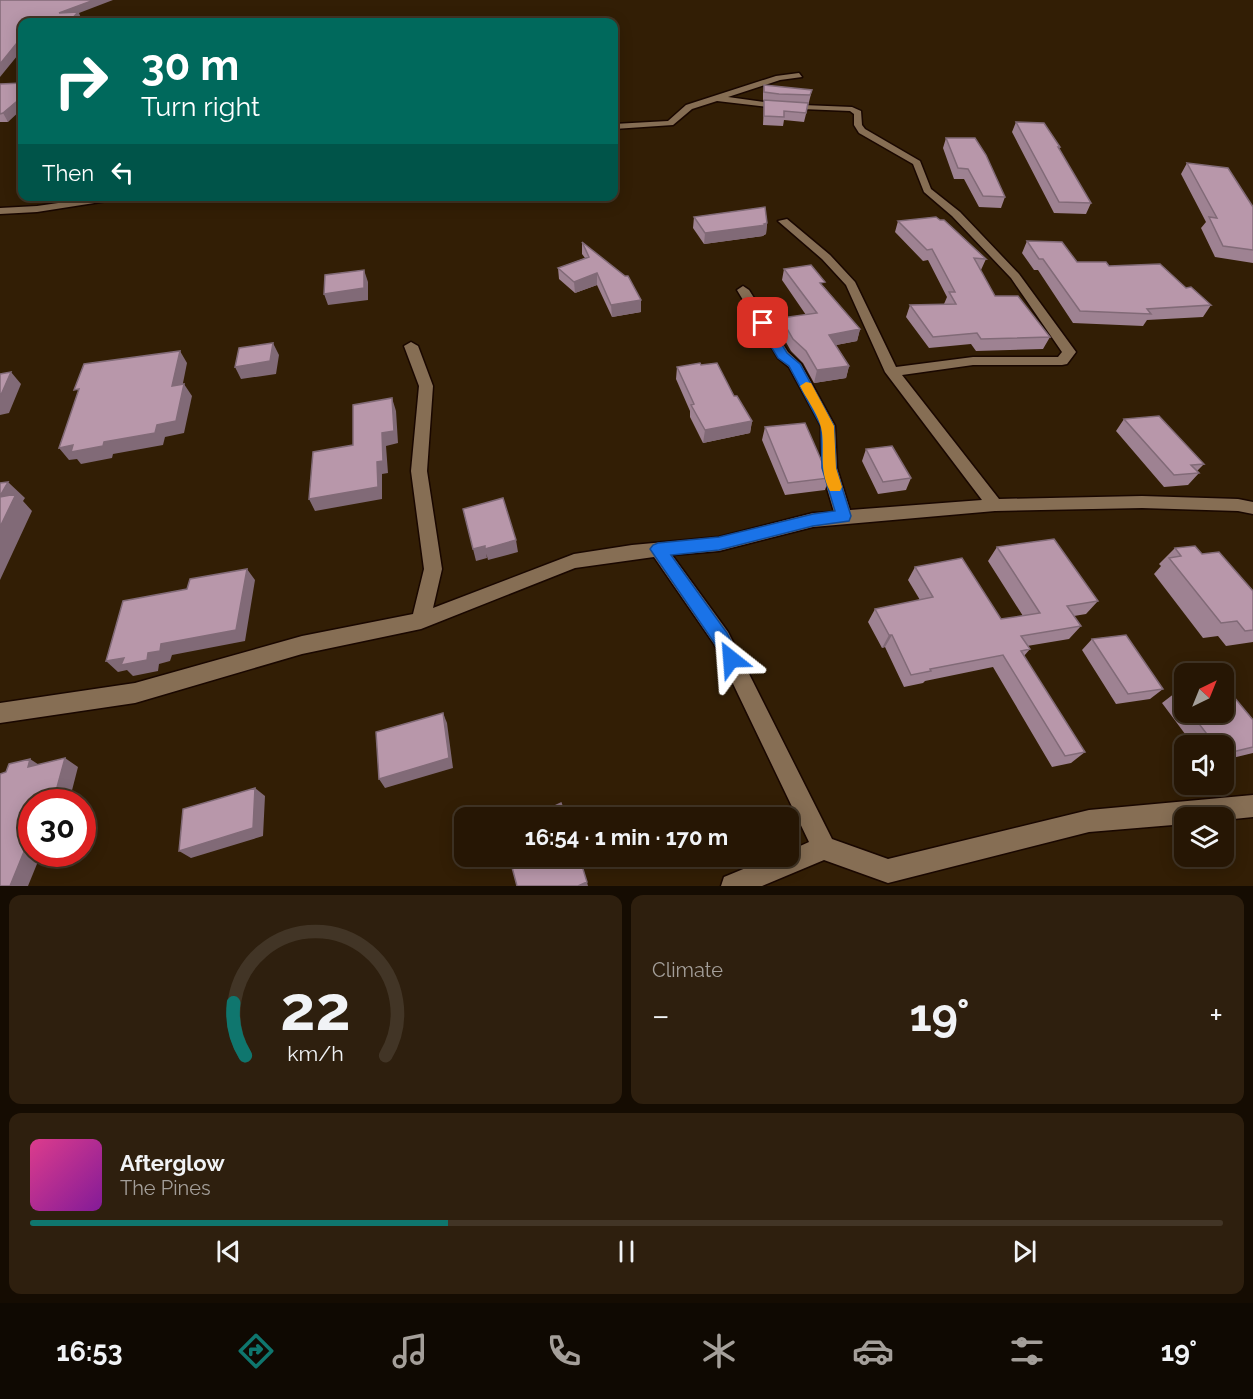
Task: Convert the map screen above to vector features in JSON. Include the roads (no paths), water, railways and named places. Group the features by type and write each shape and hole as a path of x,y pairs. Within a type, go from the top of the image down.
{"street":[{"path":"618,127 670,123 689,107 779,78 799,75"},
{"path":"716,98 778,105 852,109 858,113 858,125 862,131 916,163 927,190 957,214 1015,276 1069,352 1062,361 973,361 892,372"},
{"path":"0,211 97,201"},
{"path":"783,221 826,257 851,284 892,372 995,505"},
{"path":"743,290 783,355 794,364 828,426 829,468 844,516"},
{"path":"411,346 426,387 419,471 433,569 421,621"},
{"path":"0,713 135,693 302,645 421,621 574,561 658,549 719,544 813,520 995,505 1142,502 1238,505 1253,508"},
{"path":"658,549 721,638 824,848"},
{"path":"733,886 824,848 888,871 1089,821 1253,806"}]}
